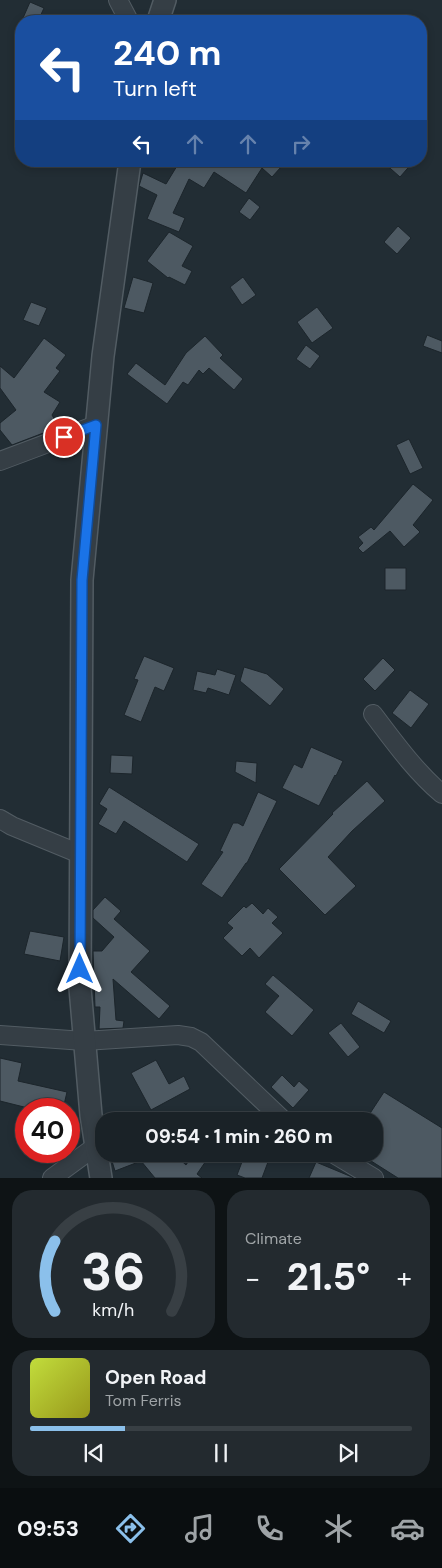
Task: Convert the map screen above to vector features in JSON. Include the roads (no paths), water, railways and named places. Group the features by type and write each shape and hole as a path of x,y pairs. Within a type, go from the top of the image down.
{"street":[{"path":"118,0 127,15"},
{"path":"160,15 165,0"},
{"path":"95,1140 91,1115 80,988 82,580 103,356 129,167"},
{"path":"0,461 96,425"},
{"path":"373,714 408,760 442,794"},
{"path":"0,819 12,826 80,854"},
{"path":"0,1035 84,1040 178,1035 191,1037 201,1042 275,1112"},
{"path":"52,1178 95,1147"},
{"path":"98,1162 101,1178"},
{"path":"347,1162 374,1178"}]}
